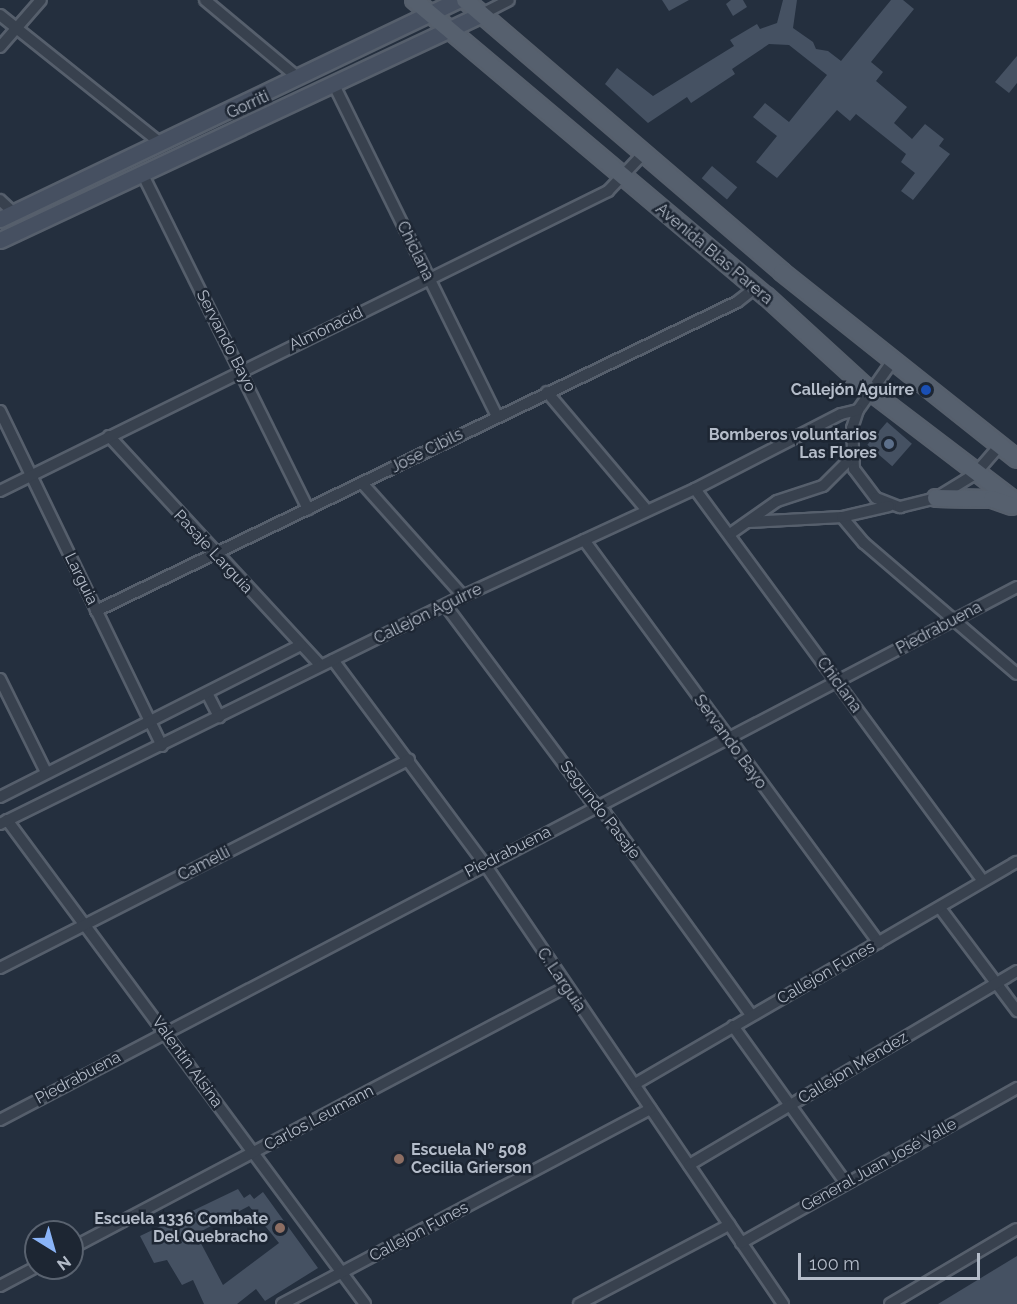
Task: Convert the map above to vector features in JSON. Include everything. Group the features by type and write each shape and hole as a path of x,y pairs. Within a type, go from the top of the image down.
{"main road":[{"name":"Avenida Blas Parera","path":"414,0 755,288 870,391 975,474 1017,503"},
{"name":"Gorriti","path":"7,216 458,0"},
{"name":"Avenida Blas Parera","path":"465,0 790,279 894,359 1017,459"},
{"name":"Gorriti","path":"0,240 482,14"},
{"path":"936,498 992,499 1017,508"}],"street":[{"path":"0,47 41,0"},
{"path":"205,0 297,77"},
{"name":"Gorriti","path":"482,14 509,0"},
{"path":"0,15 159,142"},
{"name":"Chiclana","path":"334,85 497,416"},
{"name":"Almonacid","path":"0,491 608,191 624,178 643,154"},
{"name":"Servando Bayo","path":"142,173 242,370 308,509"},
{"path":"0,200 7,216"},
{"name":"Jose Cibils","path":"96,610 737,302 755,288"},
{"path":"890,506 867,490 851,458 852,428 858,410 894,359"},
{"path":"547,392 646,509"},
{"name":"Callejon Aguirre","path":"4,822 463,596 646,509 695,489 840,414 858,410"},
{"name":"Larguia","path":"0,411 162,746"},
{"name":"Pasaje Larguia","path":"109,436 214,554 320,665"},
{"path":"749,522 842,517 890,506 912,506 936,498 975,474 1000,444"},
{"path":"730,534 777,501 823,486 851,458"},
{"path":"362,483 463,596"},
{"name":"Chiclana","path":"695,489 983,881"},
{"path":"842,517 864,543 1017,674"},
{"name":"Servando Bayo","path":"584,540 728,740 879,943"},
{"name":"Piedrabuena","path":"0,1120 484,863 728,740 1017,587"},
{"name":"Segundo Pasaje","path":"446,606 598,806 751,1016"},
{"path":"0,797 46,772 208,695 301,645"},
{"name":"C. Larguia","path":"333,660 484,863 783,1304"},
{"path":"0,679 46,772"},
{"path":"208,695 219,717"},
{"name":"Camelli","path":"0,968 409,760"},
{"name":"Valentín Alsina","path":"4,822 86,924 365,1304"},
{"name":"Callejon Funes","path":"635,1083 1017,862"},
{"path":"940,908 1017,1011"},
{"name":"Callejon Mendez","path":"689,1164 1017,971"},
{"name":"Carlos Leumann","path":"84,1242 566,987"},
{"path":"733,1026 846,1183"},
{"name":"General Juan José Valle","path":"741,1243 1017,1088"},
{"name":"Callejon Funes","path":"282,1304 651,1110"},
{"path":"579,1304 729,1225"},
{"path":"890,1304 1017,1229"},
{"path":"0,1286 24,1273"}],"building":[{"path":"662,0 689,0 669,11"},
{"path":"731,0 743,0 747,7 733,16 726,4"},
{"path":"783,0 797,0 793,28 813,42 816,49 828,51 841,61 891,0 903,0 914,9 871,62 883,72 876,81 907,107 894,123 912,139 925,124 944,139 939,146 950,154 913,200 901,191 915,173 901,162 906,154 856,114 850,121 837,110 777,178 756,162 777,136 753,117 765,103 789,122 827,75 789,45 769,44 732,69 735,74 691,103 687,97 648,123 605,84 617,68 653,96 734,46 730,40 757,24 760,29 777,23"},
{"path":"1017,56 1017,83 1009,93 995,82"},
{"path":"712,166 737,187 727,199 702,178"},
{"name":"Bomberos voluntarios Las Flores","path":"887,422 912,444 892,466 867,445"},
{"path":"238,1189 244,1198 250,1194 254,1199 263,1192 318,1268 265,1301 256,1289 237,1304 204,1304 193,1280 182,1285 167,1260 154,1263 140,1236","holes":["249,1206 279,1243 223,1285 196,1234"]},
{"path":"1017,1256 1017,1304 938,1304"}],"place":[{"name":"Callejón Aguirre","path":"926,390"},
{"name":"Bomberos voluntarios Las Flores","path":"889,444"},
{"name":"Escuela Nº 508 Cecilia Grierson","path":"399,1159"},
{"name":"Escuela 1336 Combate Del Quebracho","path":"280,1228"}]}
